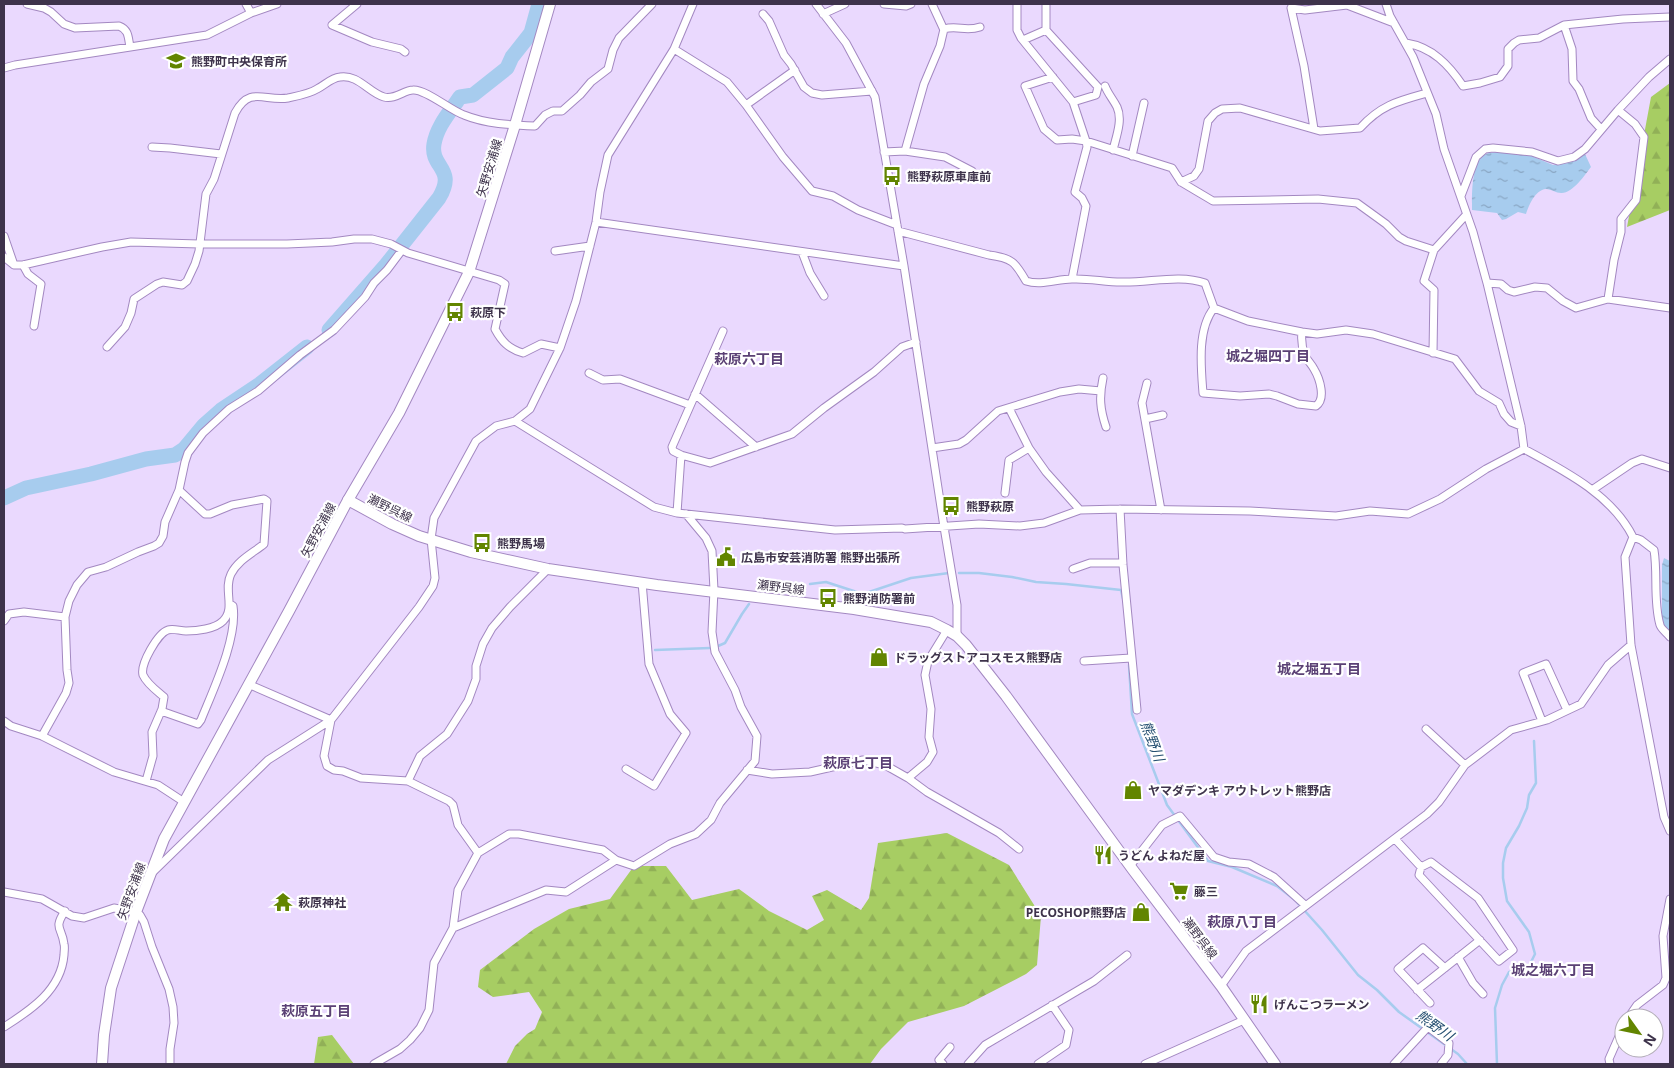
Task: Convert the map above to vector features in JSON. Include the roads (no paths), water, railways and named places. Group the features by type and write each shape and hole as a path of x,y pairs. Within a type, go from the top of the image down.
{"main road":[{"name":"矢野安浦線","path":"102,1064 111,988 136,912 164,839 348,500 399,413 470,272 550,4"},
{"name":"瀬野呉線","path":"348,500 392,524 431,540 471,552 548,569 854,608 931,622 957,636 1006,696 1130,866 1221,986 1275,1064"}],"street":[{"path":"27,4 44,8 64,24 75,28 119,26 125,28 128,32 130,47"},
{"path":"246,4 251,13"},
{"path":"4,68 207,34 251,13 277,4"},
{"path":"357,4 332,25 372,42 406,52"},
{"path":"107,347 125,327 131,314 134,299 156,284 163,282 182,285 187,281 199,251 206,194 214,179 235,113 248,97 286,98 316,90 340,76 354,79 384,97 392,97 414,90 422,92 463,115 489,122 535,126 545,115 553,111 562,111 591,82 608,69 613,50 619,38 652,4"},
{"path":"150,874 268,760 331,720 433,586 435,578 431,540 434,518 476,441 496,426 514,421 530,409 560,348 576,301 596,222 608,155 674,49 693,4"},
{"path":"816,4 846,43 875,97 898,228 957,605 957,636"},
{"path":"823,14 845,4"},
{"path":"884,4 906,6 911,4"},
{"path":"905,151 924,84 940,46 944,30 932,4"},
{"path":"1017,4 1017,30 1073,102 1086,141 1087,147 1075,192 1082,198 1086,206 1072,279"},
{"path":"1046,4 1046,30 1098,87 1096,95 1073,102"},
{"path":"1386,4 1428,93 1436,114 1453,176 1473,232 1488,283 1521,426 1524,449"},
{"path":"1314,129 1304,66 1290,8 1306,10 1347,5 1394,23"},
{"path":"763,14 769,21 784,55 804,87 812,93 822,95 872,91"},
{"path":"1406,43 1417,44 1442,60 1452,69 1463,86 1500,77 1508,66 1508,50 1519,40 1540,38 1564,25 1623,19 1670,17"},
{"path":"1564,25 1572,49 1573,81 1579,89 1591,118 1601,129"},
{"path":"944,30 952,27 970,30 980,27"},
{"path":"1023,40 1046,30"},
{"path":"674,49 727,82 783,157 812,190 833,196 858,210 898,228 989,255 1004,257 1017,266 1026,281 1033,283 1072,279 1122,282 1178,279 1201,281 1207,286 1214,308 1248,322 1317,334 1339,330 1360,332 1450,356 1455,359 1479,391 1499,403 1504,414 1511,422 1521,426"},
{"path":"1461,196 1476,157 1485,150 1494,148 1532,152 1552,160 1564,160 1574,157 1585,150 1618,110 1649,77 1670,59"},
{"path":"746,105 795,70"},
{"path":"1053,77 1025,86 1044,129 1057,140 1072,139 1086,141 1172,168 1181,182 1212,201 1318,199 1357,203 1406,241 1434,250"},
{"path":"1105,86 1117,107 1120,117 1113,150"},
{"path":"1181,182 1194,176 1199,169 1208,121 1215,113 1222,109 1240,108 1320,131 1360,128 1374,114 1388,106 1428,93"},
{"path":"1132,156 1144,103"},
{"path":"1608,299 1614,260 1621,232 1621,219 1636,200 1644,137 1635,124 1618,110"},
{"path":"152,148 170,148 221,154"},
{"path":"884,152 905,151 945,157 972,171"},
{"path":"1433,353 1434,290 1424,281 1434,250 1466,214"},
{"path":"596,222 904,266"},
{"path":"4,236 9,262 4,270"},
{"path":"9,262 23,265 115,244 149,242 286,244 372,239 499,280 505,284 495,329 504,344 523,353 541,344 560,348"},
{"path":"555,251 590,246"},
{"path":"42,736 66,693 69,682 66,670 65,617 69,601 77,585 88,572 106,567 159,542 163,536 165,522 179,490 188,453 209,426 228,409 258,391 300,355 334,330 365,297 374,283 387,270 402,250"},
{"path":"802,252 810,273 824,296"},
{"path":"23,265 28,274 41,284 34,326"},
{"path":"1488,283 1501,284 1514,292 1535,287 1547,288 1576,308 1590,306 1608,299 1670,307"},
{"path":"1214,308 1208,314 1203,331 1201,362 1203,393 1240,396 1269,394 1298,404 1316,406 1322,399 1320,386 1314,369 1305,355 1301,342 1302,332"},
{"path":"722,331 672,447 673,451 681,455 710,463 792,434 874,372 902,347 916,342"},
{"path":"589,373 603,380 620,378 690,405"},
{"path":"1103,378 1100,391 1102,414 1106,426"},
{"path":"1147,383 1142,403 1161,510"},
{"path":"932,448 959,444 998,411 1060,392 1079,390 1100,391"},
{"path":"695,394 756,447"},
{"path":"1009,408 1029,448 1046,472 1080,510"},
{"path":"1145,419 1162,416"},
{"path":"514,421 654,507 677,513 835,530 905,529 979,524 1020,526 1044,524 1080,510 1250,511 1336,516 1370,511 1408,514 1440,499 1486,469 1524,449"},
{"path":"1005,493 1009,460 1029,448"},
{"path":"1524,449 1571,475 1592,490 1625,521 1633,537 1641,540 1654,550 1660,627 1670,637"},
{"path":"677,513 681,455"},
{"path":"1592,490 1632,463 1642,459 1670,468"},
{"path":"146,781 153,756 152,732 161,711 164,697 150,684 143,674 150,651 162,633 169,629 198,630 215,626 222,622 229,612 230,604 227,586 230,575 239,562 264,544 267,502 260,499 205,514 179,490"},
{"path":"1120,509 1131,658 1137,710"},
{"path":"374,1064 400,1049 410,1040 420,1028 429,1010 434,963 453,928 458,890 478,853 509,834 519,834 603,850 616,860 634,866 670,844 696,834 711,820 720,803 755,761 757,736 715,652 712,632 714,590 712,551 706,538 686,514"},
{"path":"1633,537 1625,556 1631,645 1664,817 1670,831"},
{"path":"1073,568 1090,563 1123,563"},
{"path":"408,782 420,756 447,734 468,701 476,679 476,666 483,644 492,628 548,569"},
{"path":"626,769 654,786 686,733 670,714 649,664 642,582"},
{"path":"161,711 198,724 201,720 227,649 234,612 233,606 230,604"},
{"path":"4,621 9,614 24,612 65,617"},
{"path":"908,778 927,762 934,752 929,737 931,709 925,675 928,662 947,630"},
{"path":"1221,986 1246,951 1427,814 1439,802 1465,765 1511,730 1542,721 1581,704 1608,664 1631,645"},
{"path":"1084,661 1131,658"},
{"path":"1542,721 1523,673 1546,664 1567,710"},
{"path":"248,684 331,720"},
{"path":"331,720 324,756 327,766 361,778 408,782 449,801 453,805 458,825 478,853"},
{"path":"4,721 11,726 42,736 114,772 158,785 184,802"},
{"path":"1426,729 1465,765"},
{"path":"747,770 772,774 810,772 848,762 864,760 884,765 999,834 1019,849"},
{"path":"1130,866 1162,825 1180,816 1214,857 1229,862 1249,864 1274,877 1305,905"},
{"path":"1395,839 1422,867"},
{"path":"453,928 546,890 566,892 616,860"},
{"path":"1431,862 1478,898 1513,950 1499,960 1419,876 1422,867 1431,862"},
{"path":"4,892 42,899 72,916 84,918 114,908 136,912 140,915 169,989 173,1007 174,1023 170,1064"},
{"path":"1635,1008 1663,985 1666,978 1663,936 1670,899"},
{"path":"4,1027 38,1003 55,983 63,966 65,944 58,921 64,911"},
{"path":"1417,990 1480,940"},
{"path":"1430,1003 1398,969 1423,948 1445,968"},
{"path":"968,1064 985,1045 1094,981 1128,955"},
{"path":"1458,957 1473,983 1483,994"},
{"path":"1038,1064 1066,1045 1069,1030 1052,1005"},
{"path":"1145,1064 1244,1020"},
{"path":"1394,1064 1428,1027 1449,1043 1448,1055 1441,1064"},
{"path":"943,1064 939,1060 950,1047"},
{"path":"1610,1064 1609,1059 1614,1048"}],"water":[{"path":"1500,152 1529,155 1553,165 1568,163 1585,154 1591,167 1578,183 1569,190 1561,193 1548,189 1542,190 1533,198 1526,214 1518,212 1502,220 1497,213 1472,210 1473,180 1477,165 1484,155"},
{"path":"1664,558 1670,561 1670,634 1662,623 1662,565"}],"waterway":[{"path":"329,330 386,265 439,198 444,188 445,180 434,152 434,144 441,125 460,97 473,95 507,68 512,57 531,33 539,4"},
{"path":"4,498 26,488 91,474 146,459 175,455 184,449 204,425 221,410 260,384 307,347"},
{"name":"熊野川","path":"810,584 826,582 863,594 911,578 949,573"},
{"name":"熊野川","path":"959,573 979,573 1036,582 1121,590 1124,603"},
{"name":"熊野川","path":"718,646 725,643 749,604"},
{"name":"熊野川","path":"655,650 710,648"},
{"name":"熊野川","path":"1129,665 1132,714 1167,805 1208,861 1232,867 1277,886 1295,900 1358,975 1377,990 1399,1012 1458,1054 1467,1064"},
{"path":"1497,1064 1495,1008 1502,985 1509,972 1527,970 1535,954 1529,932 1507,901 1503,878 1506,848 1519,826 1527,808 1529,795 1536,783 1534,741"}],"place":[{"name":"熊野町中央保育所","path":"176,61"},
{"name":"熊野萩原車庫前","path":"892,176"},
{"name":"萩原下","path":"455,312"},
{"name":"熊野萩原","path":"951,506"},
{"name":"熊野馬場","path":"482,543"},
{"name":"広島市安芸消防署 熊野出張所","path":"726,557"},
{"name":"熊野消防署前","path":"828,598"},
{"name":"ドラッグストアコスモス熊野店","path":"879,657"},
{"name":"ヤマダデンキ アウトレット熊野店","path":"1133,790"},
{"name":"うどん よねだ屋","path":"1103,855"},
{"name":"藤三","path":"1179,891"},
{"name":"萩原神社","path":"283,902"},
{"name":"PECOSHOP熊野店","path":"1141,912"},
{"name":"げんこつラーメン","path":"1259,1004"}],"district":[{"name":"城之堀四丁目","path":"1268,355"},
{"name":"萩原六丁目","path":"749,358"},
{"name":"城之堀五丁目","path":"1319,668"},
{"name":"萩原七丁目","path":"858,762"},
{"name":"萩原八丁目","path":"1242,921"},
{"name":"城之堀六丁目","path":"1553,969"},
{"name":"萩原五丁目","path":"316,1010"}]}
